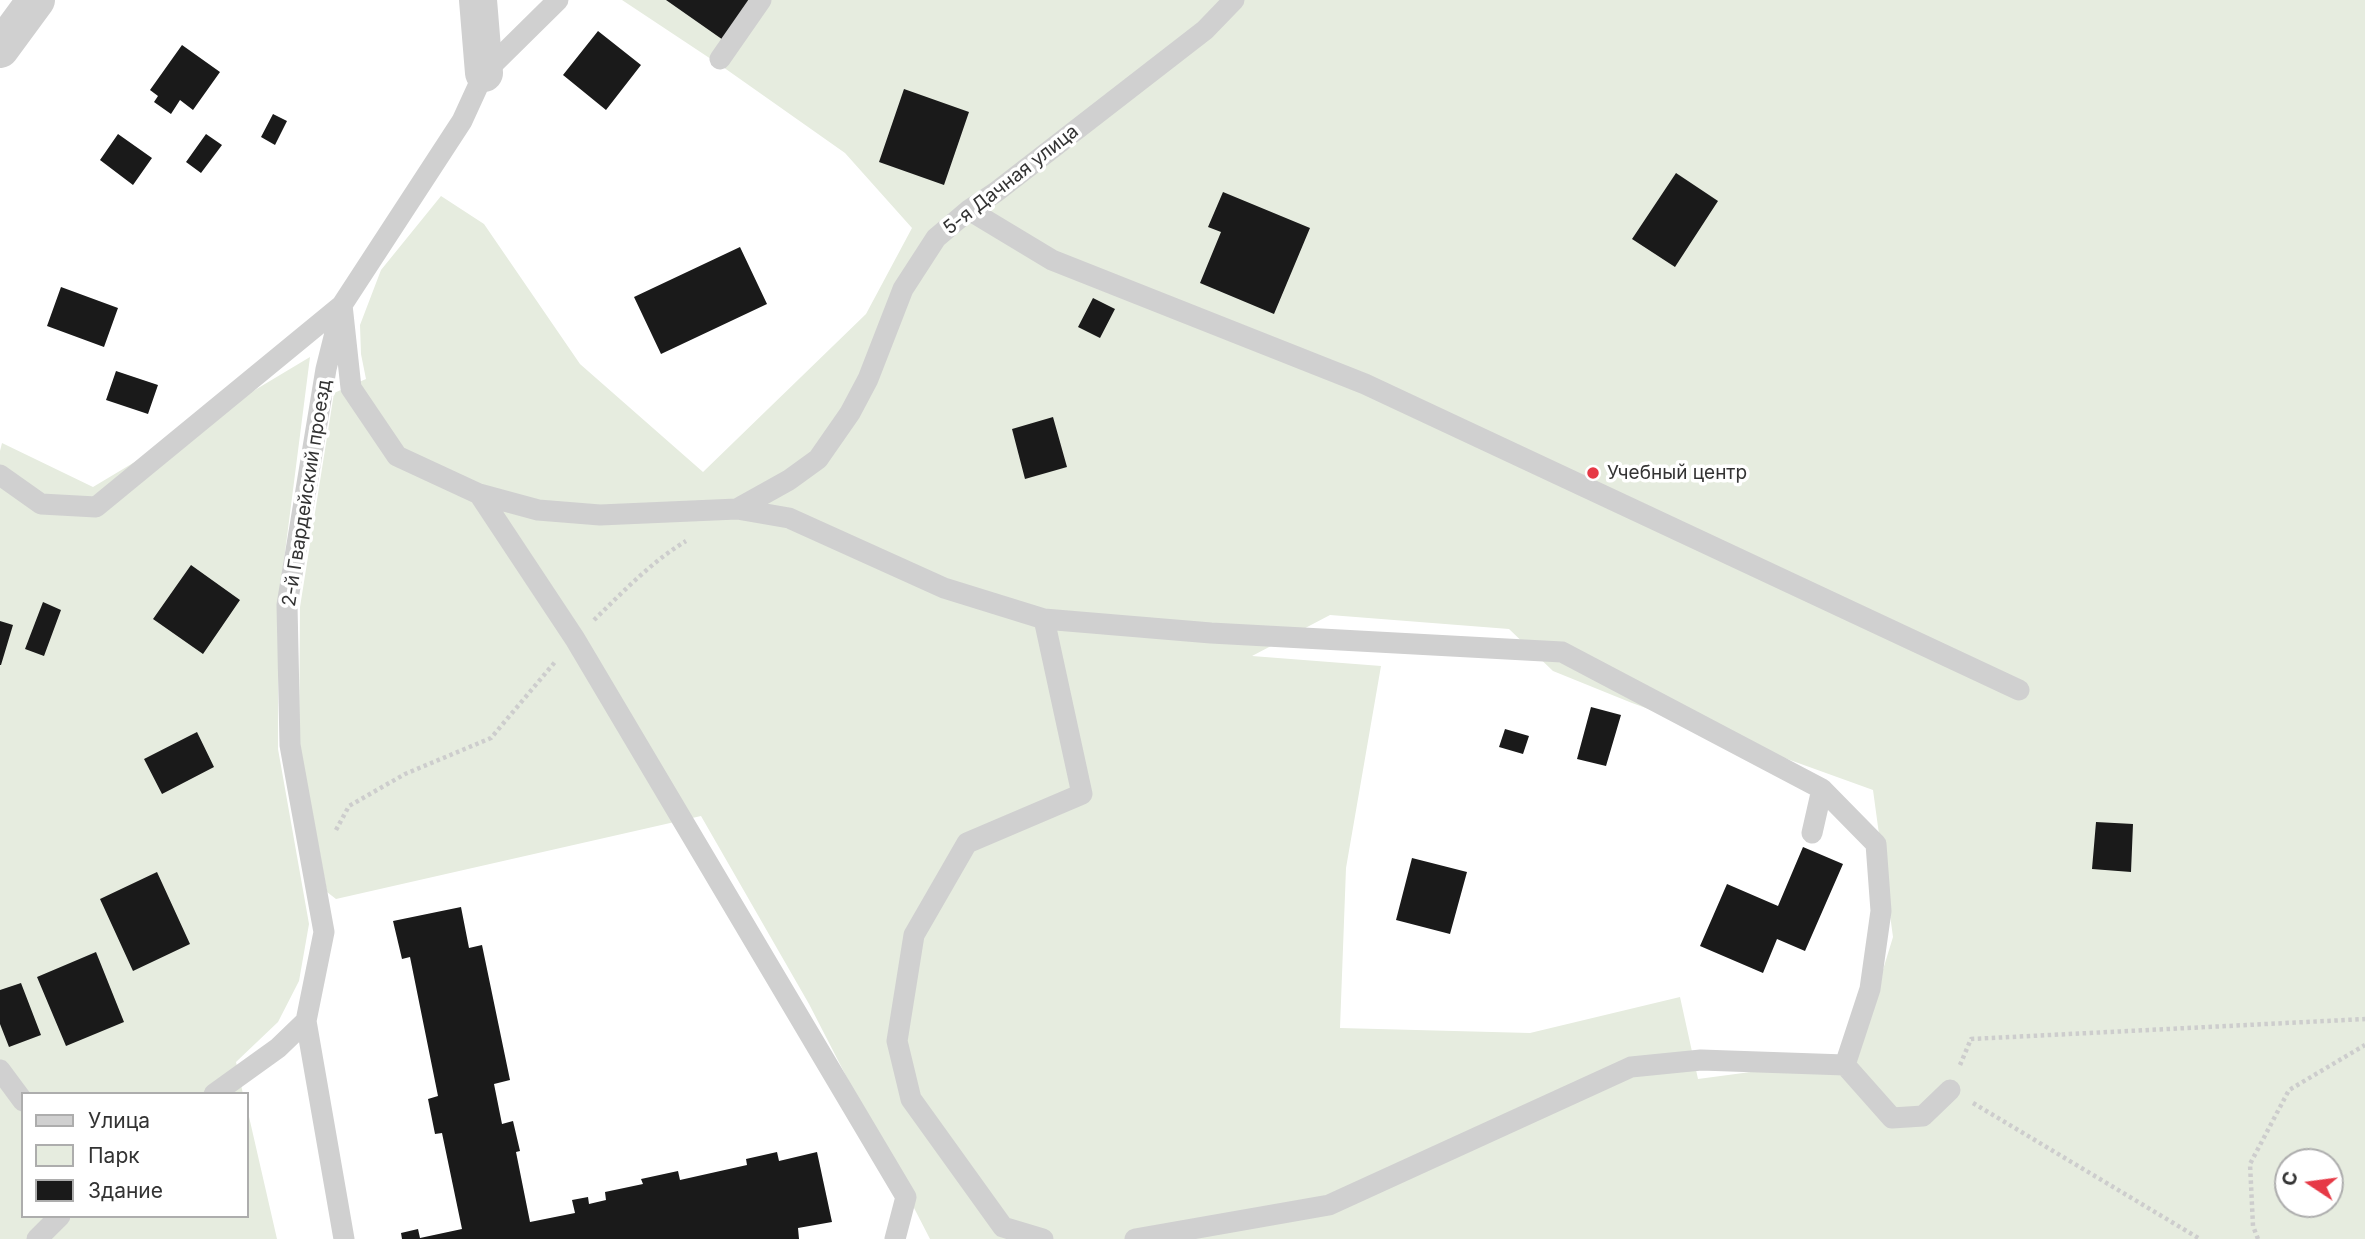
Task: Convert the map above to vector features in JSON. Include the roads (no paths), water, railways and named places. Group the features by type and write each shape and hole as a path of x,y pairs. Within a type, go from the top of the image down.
{"street":[{"path":"0,49 36,0"},
{"path":"478,0 484,73"}],"lane":[{"name":"2-й Гвардейский проезд","path":"306,1021 324,932 290,746 288,605 326,369 342,305 462,121 484,73 558,0"},
{"path":"720,60 761,0"},
{"name":"5-я Дачная улица","path":"342,305 351,388 397,456 479,495 538,510 600,515 737,509 789,480 818,458 850,413 868,379 903,289 936,238 1205,30 1234,0"},
{"path":"969,210 1052,260 1364,384 2020,690"},
{"path":"0,475 41,504 96,507 342,305"},
{"path":"479,495 575,639 906,1197 895,1239"},
{"path":"737,509 789,517 943,588 1044,619 1210,633 1562,652 1822,789 1877,844 1881,911 1870,989 1845,1065"},
{"path":"1043,1239 1003,1227 912,1099 897,1041 914,935 967,843 1082,794 1044,619"},
{"path":"1812,833 1822,789"},
{"path":"217,1092 278,1048 306,1021"},
{"path":"306,1021 344,1239"},
{"path":"1135,1239 1329,1205 1631,1067 1701,1059 1845,1065 1892,1118 1923,1116 1950,1090"},
{"path":"0,1070 21,1098"},
{"path":"37,1239 58,1218"}],"place":[{"name":"Учебный центр","path":"1593,473"}]}
